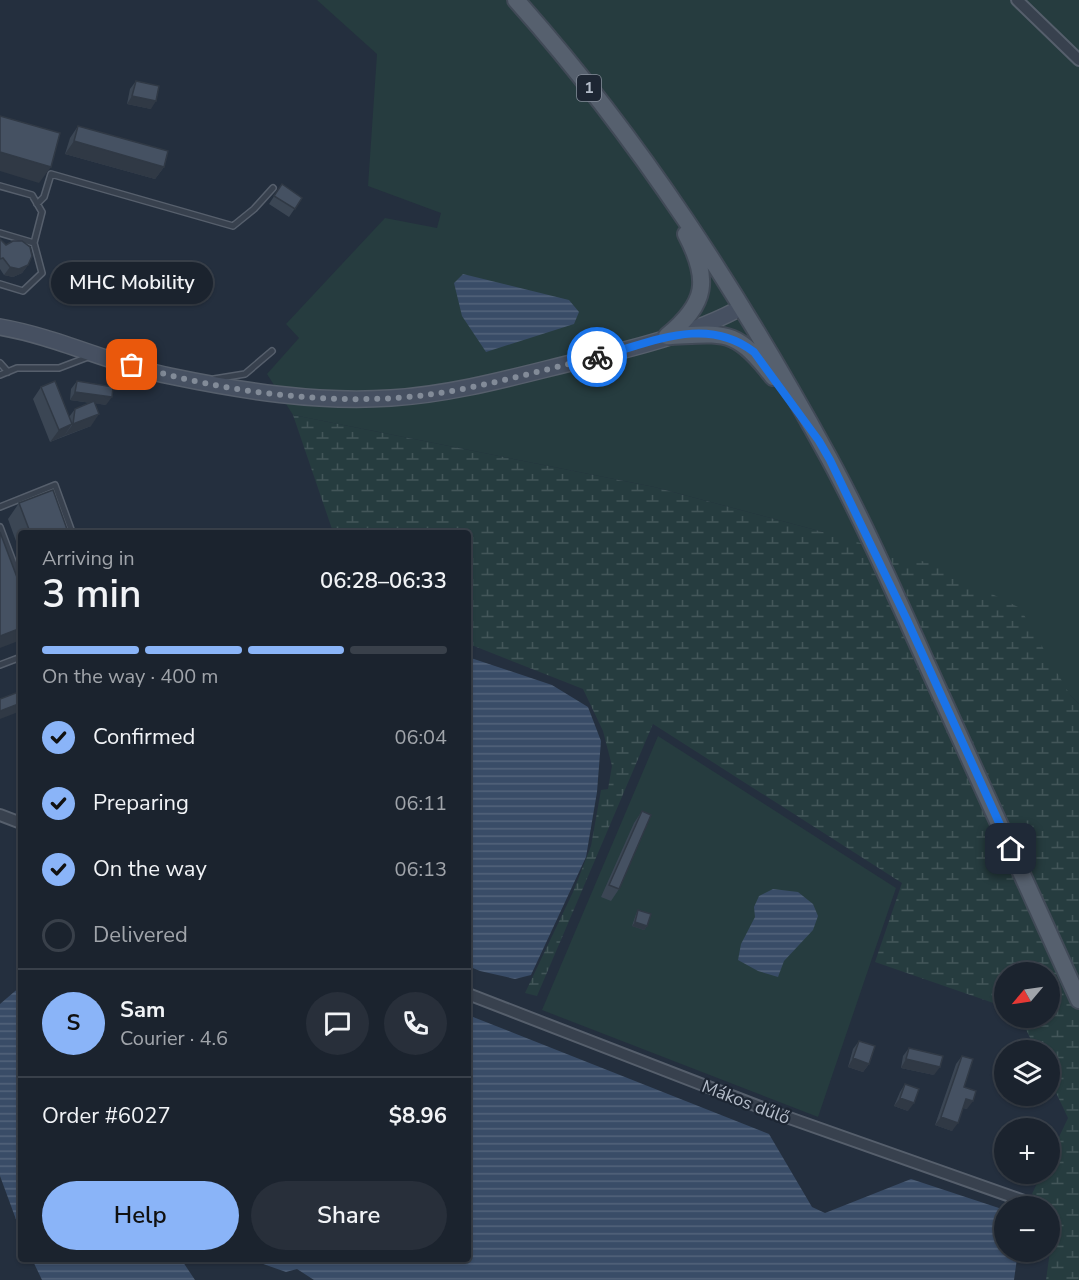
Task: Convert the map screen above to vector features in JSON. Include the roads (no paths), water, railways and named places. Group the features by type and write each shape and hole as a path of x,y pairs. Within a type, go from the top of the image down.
{"main road":[{"name":"1","path":"516,0 620,126 653,172 696,243 724,278 742,307 819,441 907,620 1079,1000"},
{"path":"667,336 685,321 697,303 702,276 696,243"},
{"path":"667,336 720,334 741,342 754,352 819,441"}],"street":[{"path":"1017,0 1079,60"},
{"path":"0,327 168,376 236,388 345,400 433,394 483,384 592,358 667,336 721,318 742,307"},
{"path":"0,815 18,822"},
{"name":"Mákos dűlő","path":"471,995 778,1114 1010,1196"}],"lane":[{"path":"37,204 44,197 51,174 233,226 254,209 273,188"},
{"path":"0,186 32,195 42,212 34,243 42,273 23,291 0,284"},
{"path":"0,233 34,243"},
{"path":"201,382 245,374 272,351"},
{"path":"0,375 17,368 59,368 95,354"},
{"path":"0,363 8,372"},
{"path":"0,507 55,485 71,530"},
{"path":"0,527 18,575"},
{"path":"0,665 18,658"}],"water":[{"path":"463,274 569,300 579,312 574,324 486,352 462,316 454,283"},
{"path":"471,658 552,685 588,707 601,741 597,792 586,857 531,975 515,979 471,967"},
{"path":"773,889 798,892 813,904 818,916 813,930 784,961 778,977 758,971 738,960 741,944 755,917 754,907 759,896"},
{"path":"18,989 18,1225 0,1176 0,1004"},
{"path":"471,1016 769,1134 812,1207 825,1213 911,1179 994,1206 994,1262 1016,1262 1014,1280 314,1280 297,1269 286,1272 258,1262 471,1262"},
{"path":"33,1262 183,1262 195,1280 42,1280"}],"place":[{"name":"MHC Mobility","path":"132,365"}]}
